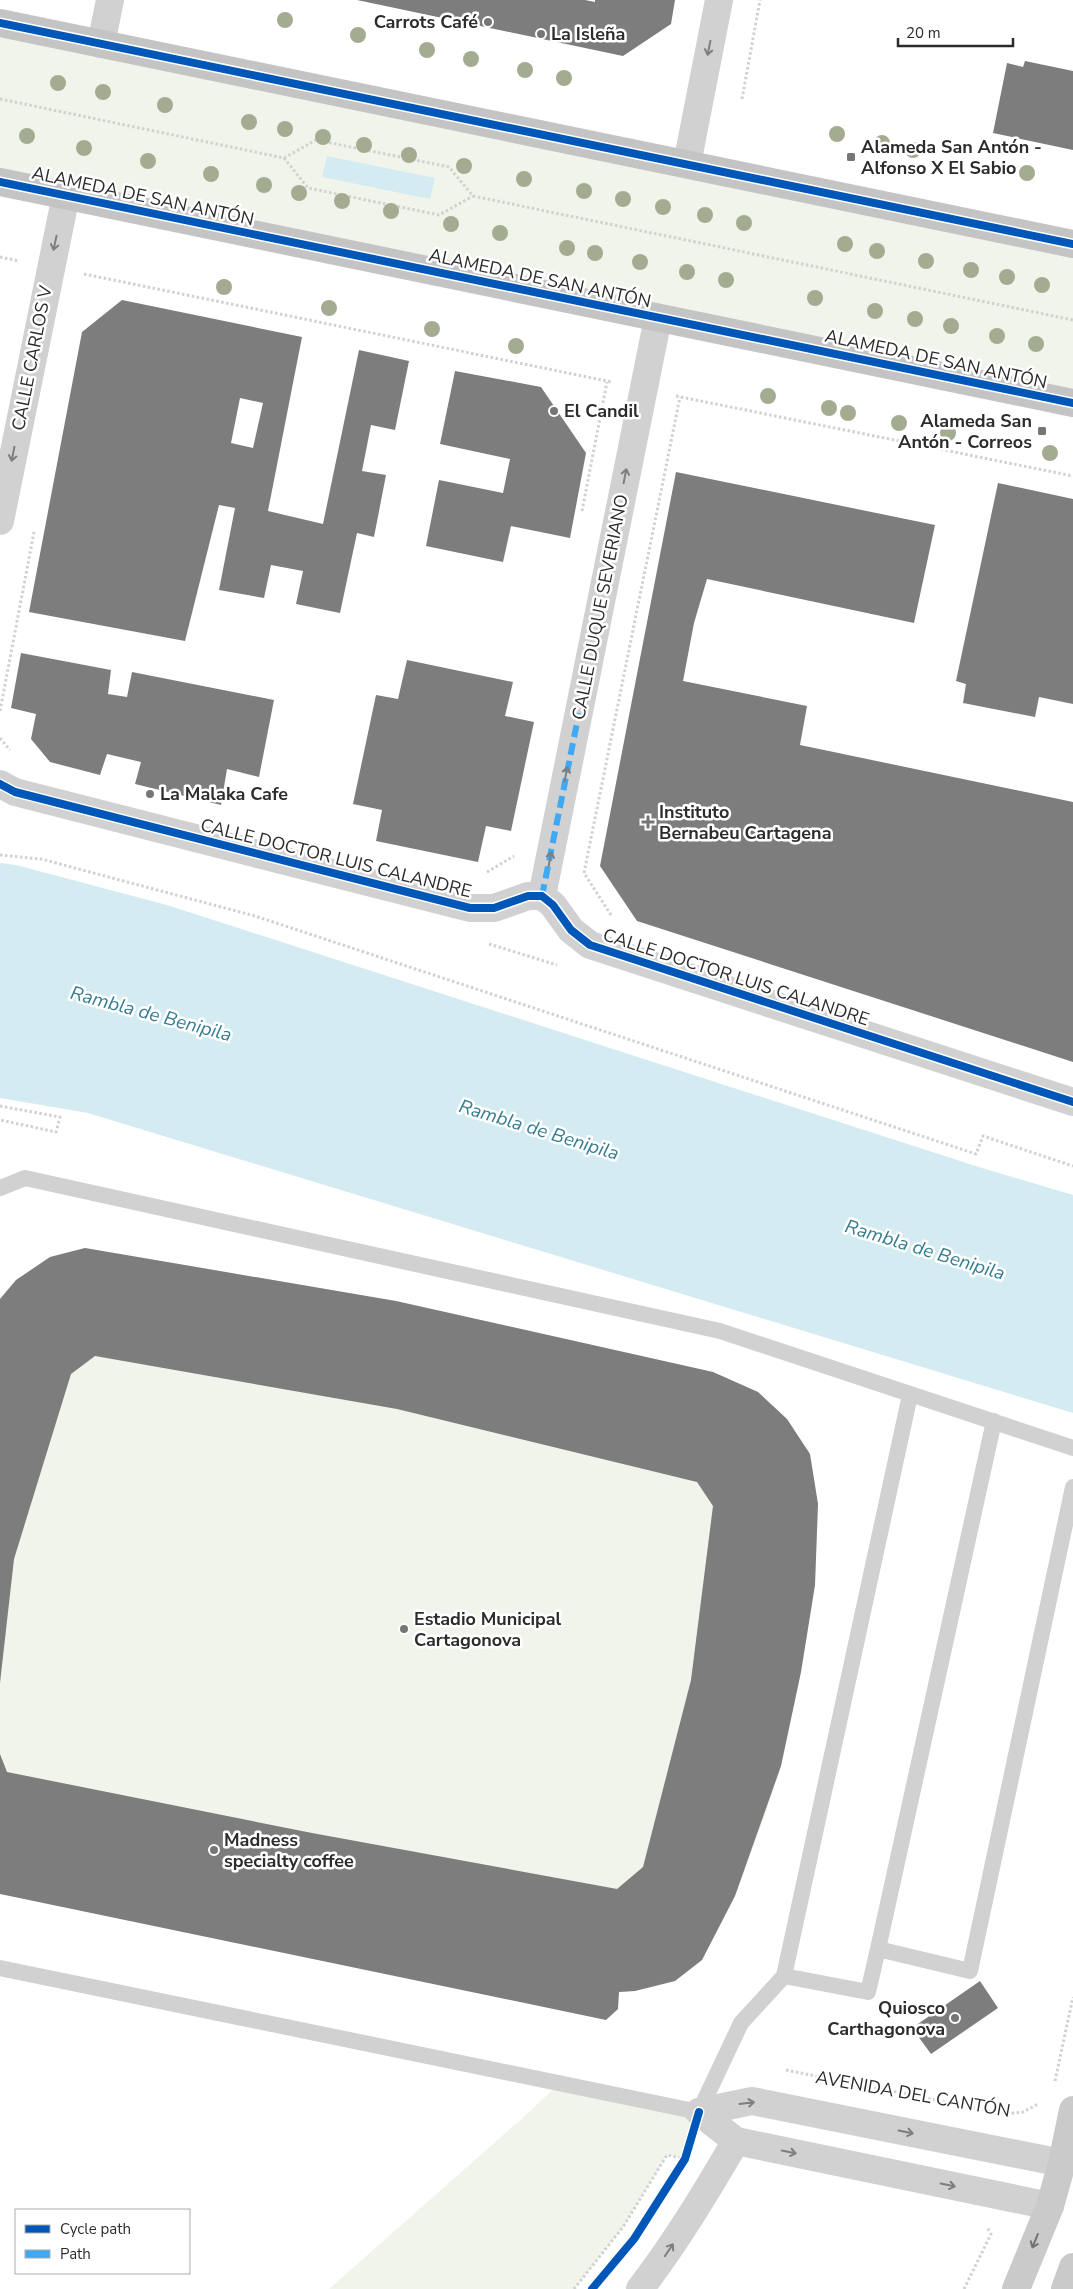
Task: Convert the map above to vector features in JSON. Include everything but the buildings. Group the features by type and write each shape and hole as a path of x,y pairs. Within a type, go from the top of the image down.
{"main road":[{"path":"0,23 1073,244"},
{"name":"ALAMEDA DE SAN ANTÓN","path":"0,182 1073,403"},
{"path":"1016,2289 1050,2206 1062,2163 1073,2110"},
{"path":"1065,2289 1073,2267"}],"street":[{"path":"101,44 110,0"},
{"path":"686,164 719,0"},
{"name":"CALLE CARLOS V","path":"0,520 66,195"},
{"name":"CALLE DUQUE SEVERIANO","path":"542,896 658,318"},
{"name":"CALLE DOCTOR LUIS CALANDRE","path":"0,784 15,792 470,908 494,908 528,896 542,896 553,905 572,930 590,945 1073,1102"},
{"path":"699,2112 752,2101 1062,2163"},
{"path":"699,2112 736,2141 1050,2206"},
{"path":"640,2289 660,2263 693,2213 736,2141"}],"lane":[{"path":"0,1188 24,1178 720,1331 1073,1448"},
{"path":"0,1968 699,2112 741,2023 784,1976 910,1395"},
{"path":"784,1976 868,1992 994,1421"},
{"path":"878,1949 970,1971 1073,1487"}],"path":[{"path":"742,99 760,0"},
{"path":"0,99 284,158 308,188 421,212 439,215 473,196"},
{"path":"284,158 316,140 449,167 473,196 1073,320"},
{"path":"0,257 1073,476"},
{"path":"584,874 680,397"},
{"path":"0,855 41,859 254,916 976,1154 983,1136 1073,1166"},
{"path":"0,1106 60,1117 56,1132 0,1120"},
{"path":"1052,2086 1056,2079 1073,1996"},
{"path":"680,2167 685,2159 699,2112"},
{"path":"574,2289 623,2227 668,2155 721,2166"},
{"path":"964,2289 991,2234 982,2221"}],"shaded area":[{"path":"0,23 1073,244 1073,403 0,182"},
{"name":"Estadio Municipal Cartagonova","path":"85,1248 396,1301 713,1372 758,1392 787,1419 810,1454 818,1504 815,1585 801,1672 781,1766 735,1896 702,1960 675,1981 635,1991 591,1994 0,1863 0,1299 16,1280 50,1257"},
{"path":"560,2083 699,2112 685,2159 667,2155 623,2227 574,2289 329,2289 518,2122"}],"water":[{"path":"327,156 435,178 430,199 322,177"},
{"name":"Rambla de Benipila","path":"0,863 16,865 167,905 982,1168 1073,1195 1073,1413 88,1113 0,1098"}],"marked path":[{"path":"542,896 579,713"}],"cycle path":[{"path":"0,23 1073,244"},
{"path":"0,182 1073,403"},
{"path":"0,784 15,792 470,908 494,908 528,896 542,896 553,905 571,930 590,945 1073,1102"},
{"path":"592,2289 634,2239 685,2159 699,2112"}],"place":[{"name":"Carrots Café","path":"488,22"},
{"name":"La Isleña","path":"541,34"},
{"name":"Alameda San Antón - Alfonso X El Sabio","path":"851,157"},
{"name":"El Candil","path":"554,411"},
{"name":"Alameda San Antón - Correos","path":"1042,431"},
{"name":"La Malaka Cafe","path":"150,794"},
{"name":"Instituto Bernabeu Cartagena","path":"648,822"},
{"name":"Estadio Municipal Cartagonova","path":"404,1629"},
{"name":"Madness specialty coffee","path":"214,1850"},
{"name":"Quiosco Carthagonova","path":"955,2018"}]}
